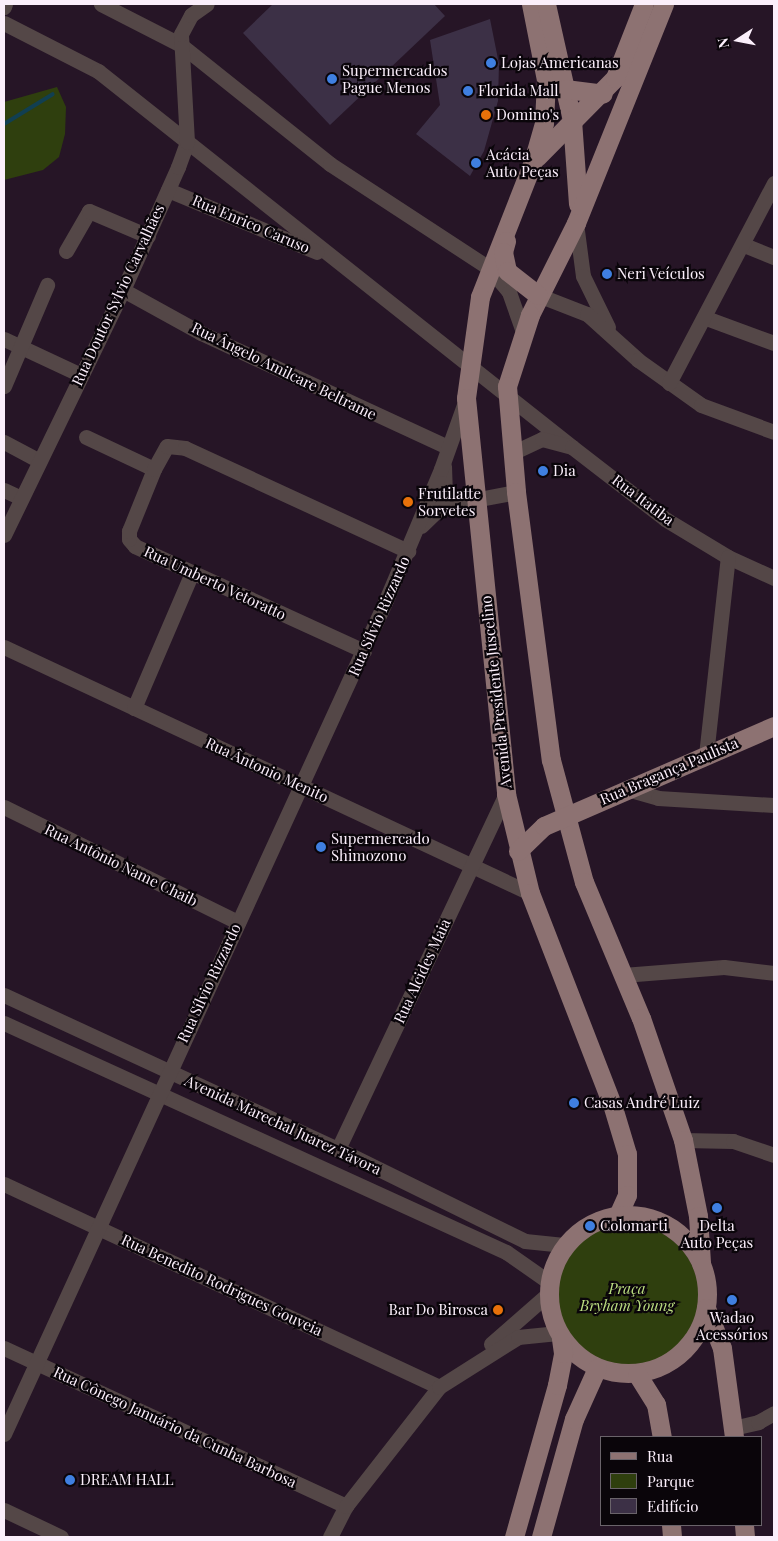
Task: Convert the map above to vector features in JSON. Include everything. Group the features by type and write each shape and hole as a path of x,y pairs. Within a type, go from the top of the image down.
{"main road":[{"path":"531,4 543,58 546,100 534,160"},
{"path":"546,4 572,120 580,192 576,223"},
{"path":"534,160 572,120 603,94 621,65 644,4"},
{"path":"664,4 576,223 538,295 521,337 510,372 507,395 516,492 540,698 564,816 584,882 623,975 683,1140 698,1216 706,1308 722,1348 733,1432"},
{"path":"565,89 603,94"},
{"path":"547,145 563,148 580,192"},
{"name":"Avenida Presidente Juscelino","path":"534,160 489,268 480,297 472,336 466,398 474,500 506,794 518,851 530,893 612,1104 624,1146 627,1195 618,1215"},
{"path":"511,217 504,262 518,282 538,295"},
{"path":"518,282 549,276"},
{"name":"Rua Bragança Paulista","path":"518,851 544,826 564,816 774,726"},
{"path":"514,1537 557,1385 563,1353 549,1288 564,1245 585,1226 618,1215 642,1216 665,1223 687,1240 701,1263"},
{"path":"560,1335 577,1355 597,1368 637,1374 657,1369 680,1354 700,1327 706,1308"},
{"path":"541,1537 577,1411 597,1368"},
{"path":"637,1374 656,1404 662,1436"}],"street":[{"path":"101,4 181,45 330,164 489,268 509,292 521,337"},
{"name":"Rua Doutor Sylvio Carvalhães","path":"4,534 38,460 123,290 168,190 187,142 181,45 184,25 207,4"},
{"path":"4,23 98,71 468,367 507,395 572,447"},
{"path":"670,383 744,245 774,183"},
{"name":"Rua Enrico Caruso","path":"168,190 333,259"},
{"path":"66,251 89,211 148,236"},
{"path":"576,223 584,276 612,334"},
{"path":"744,245 774,257"},
{"path":"4,386 47,285"},
{"name":"Rua Ângelo Amilcare Beltrame","path":"123,290 201,333 446,454"},
{"path":"538,295 578,308 670,383 701,404 774,432"},
{"path":"706,318 774,343"},
{"path":"4,338 81,375"},
{"name":"Rua Sílvio Rizzardo","path":"4,1434 34,1362 97,1228 156,1095 364,651 408,551 466,398"},
{"path":"86,437 154,469"},
{"name":"Rua Itatiba","path":"512,453 542,439 572,447 665,519 728,557 774,578"},
{"path":"4,442 38,460"},
{"name":"Rua Umberto Vetoratto","path":"364,651 192,573 129,539 132,519 154,469 167,446 185,448 408,551"},
{"path":"446,454 445,491 456,499 474,500"},
{"path":"4,490 21,498"},
{"name":"Rua Sílvio Rizzardo","path":"415,533 436,510 516,492"},
{"path":"706,755 728,557"},
{"path":"134,708 192,573"},
{"name":"Rua Ântonio Menito","path":"4,647 530,893"},
{"path":"627,789 658,798 774,805"},
{"name":"Rua Alcides Maia","path":"338,1149 506,794"},
{"name":"Rua Antônio Name Chaib","path":"4,807 238,922"},
{"path":"623,975 724,967 774,973"},
{"name":"Avenida Marechal Juarez Távora","path":"4,995 167,1072 338,1149 525,1241 564,1245"},
{"name":"Avenida Marechal Juarez Távora","path":"4,1023 156,1095 506,1252 549,1288"},
{"path":"683,1140 733,1141 774,1155"},
{"name":"Rua Benedito Rodrigues Gouveia","path":"4,1184 97,1228 445,1383"},
{"path":"330,1537 346,1506 445,1383 549,1288"},
{"path":"445,1383 518,1337 560,1335"},
{"name":"Rua Cônego Januário da Cunha Barbosa","path":"4,1348 346,1506"},
{"path":"733,1432 774,1413"},
{"path":"4,1510 61,1537"}],"green space":[{"path":"57,87 66,107 65,134 59,157 43,170 4,180 4,102"},
{"name":"Praça Bryham Young","path":"627,1224 655,1229 678,1245 694,1268 699,1296 694,1324 678,1347 655,1363 627,1368 599,1363 576,1347 560,1324 555,1296 560,1268 576,1245 599,1229"}],"building":[{"name":"Supermercados Pague Menos","path":"273,4 434,4 445,16 330,125 243,33"},
{"name":"Florida Mall","path":"490,19 499,64 498,101 484,151 470,176 416,134 440,105 430,40"}],"waterway":[{"path":"4,124 53,94"}],"place":[{"name":"Lojas Americanas","path":"491,63"},
{"name":"Supermercados Pague Menos","path":"332,79"},
{"name":"Florida Mall","path":"468,91"},
{"name":"Domino's","path":"486,115"},
{"name":"Acácia Auto Peças","path":"476,163"},
{"name":"Neri Veículos","path":"607,274"},
{"name":"Dia","path":"543,471"},
{"name":"Frutilatte Sorvetes","path":"408,502"},
{"name":"Supermercado Shimozono","path":"321,847"},
{"name":"Casas André Luiz","path":"574,1103"},
{"name":"Delta Auto Peças","path":"717,1208"},
{"name":"Colomarti","path":"590,1226"},
{"name":"Wadao Acessórios","path":"732,1300"},
{"name":"Bar Do Birosca","path":"498,1310"},
{"name":"DREAM HALL","path":"70,1480"}]}
